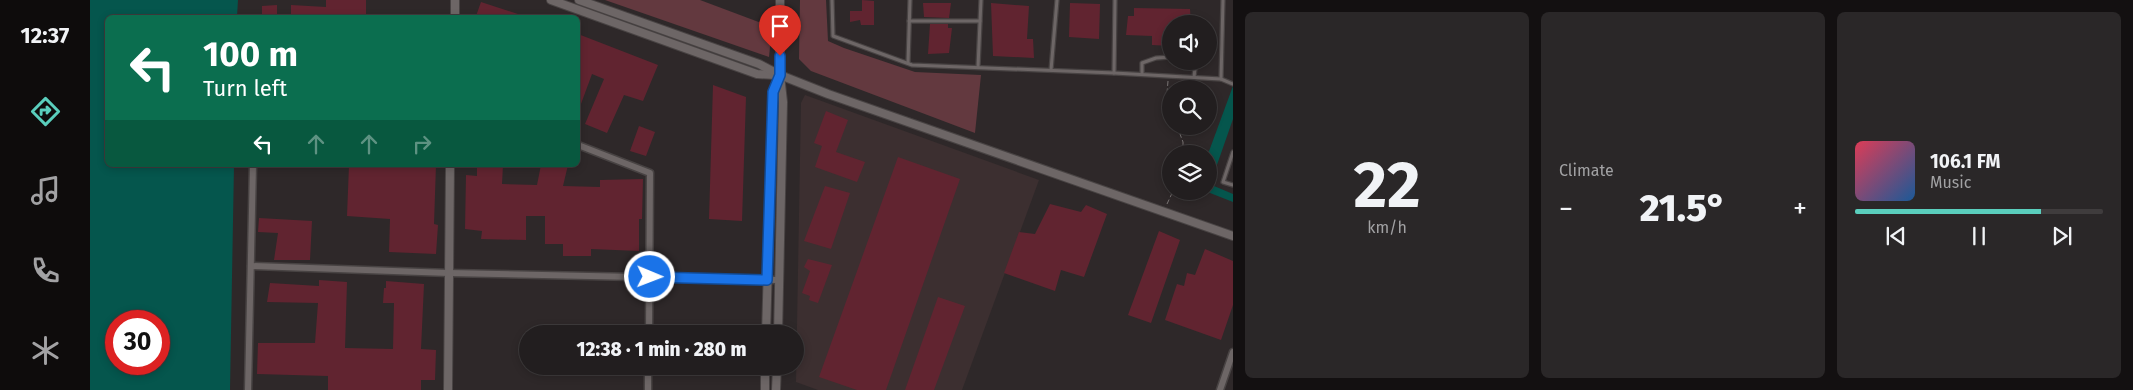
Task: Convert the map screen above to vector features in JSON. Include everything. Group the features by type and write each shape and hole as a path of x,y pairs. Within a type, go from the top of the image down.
{"street":[{"path":"455,0 455,15"},
{"path":"551,0 757,74 780,75"},
{"path":"579,0 759,64 780,75 1233,236"},
{"path":"778,325 784,102 780,75 780,0"},
{"path":"766,325 773,92 780,75"},
{"path":"580,146 650,173 649,325"},
{"path":"248,390 253,167"},
{"path":"448,390 450,167"},
{"path":"251,266 449,273 779,280"},
{"path":"1220,390 1233,352"},
{"path":"648,375 648,390"},
{"path":"765,375 765,390"},
{"path":"776,390 777,375"}],"lane":[{"path":"832,0 833,36 908,63 1142,73 1220,79 1231,84"},
{"path":"908,63 910,0"},
{"path":"978,67 981,0"},
{"path":"1051,70 1057,0"},
{"path":"1114,73 1115,0"},
{"path":"1220,79 1223,0"},
{"path":"909,21 980,21"},
{"path":"1142,73 1142,63 1162,58"},
{"path":"1194,78 1195,70"},
{"path":"1233,152 1223,182 1233,185"}],"path":[{"path":"1168,76 1168,80"},
{"path":"1164,213 1169,200"}],"shaded area":[{"path":"90,0 238,0 237,15 105,15 105,167 234,167 230,390 90,390"},
{"path":"605,0 700,0 772,27 769,57"},
{"path":"800,0 826,0 828,41 844,48 915,72 981,75 975,133 811,71 799,59"},
{"path":"1233,86 1233,119 1217,165 1217,145 1211,145 1215,135 1217,135 1217,130"},
{"path":"805,95 1039,180 962,390 818,390 796,382 796,375 804,375 804,325 797,325 801,103"},
{"path":"1217,187 1233,194 1233,202 1217,196"}],"building":[{"path":"326,0 366,0 366,15 291,15 291,5 326,7"},
{"path":"862,0 874,1 874,25 861,25 860,20 850,22 850,11 862,11"},
{"path":"481,2 521,15 476,15"},
{"path":"923,3 951,3 949,18 924,17"},
{"path":"991,3 1029,6 1027,39 1033,39 1034,58 993,56"},
{"path":"1070,3 1100,4 1099,39 1069,37"},
{"path":"277,5 277,15 262,15 262,6"},
{"path":"1134,8 1190,9 1190,15 1162,15 1162,46 1152,45 1152,36 1126,35 1128,16 1134,16"},
{"path":"930,24 948,24 948,28 952,28 949,53 928,54"},
{"path":"580,35 658,65 643,101 624,95 607,133 585,124 604,79 592,74 580,107"},
{"path":"713,85 746,97 742,221 709,219"},
{"path":"826,111 848,120 836,152 865,162 857,182 815,167 822,146 814,143"},
{"path":"639,126 655,132 646,156 630,151"},
{"path":"898,157 960,179 886,390 857,390 819,377"},
{"path":"349,167 436,167 434,224 438,225 436,254 389,252 390,219 347,216"},
{"path":"477,167 503,167 502,184 537,185 541,167 568,167 563,186 600,187 600,180 643,179 642,219 639,219 639,251 591,249 591,256 563,256 563,244 545,244 545,216 526,216 526,240 481,239 482,231 465,229 466,175 477,176"},
{"path":"825,186 850,193 831,249 804,241"},
{"path":"1050,204 1081,212 1086,205 1107,214 1084,277 1061,270 1055,291 1004,273 1019,232 1035,234"},
{"path":"259,218 312,221 310,260 274,260 278,233 258,232"},
{"path":"1159,231 1180,240 1151,323 1128,315"},
{"path":"1205,249 1233,261 1233,305 1221,340 1165,320 1177,284 1184,286 1187,273 1195,275"},
{"path":"808,259 832,265 818,303 809,300 810,296 802,293 810,271 804,267"},
{"path":"319,280 347,282 345,348 393,349 394,303 383,303 386,281 424,284 421,349 436,350 435,380 421,380 421,390 328,390 328,376 257,374 258,343 315,343 318,303 267,302 270,283 319,286"},
{"path":"938,297 965,306 934,390 905,390"}],"route":[{"path":"650,277 767,280 773,92 780,75 780,56"}]}
